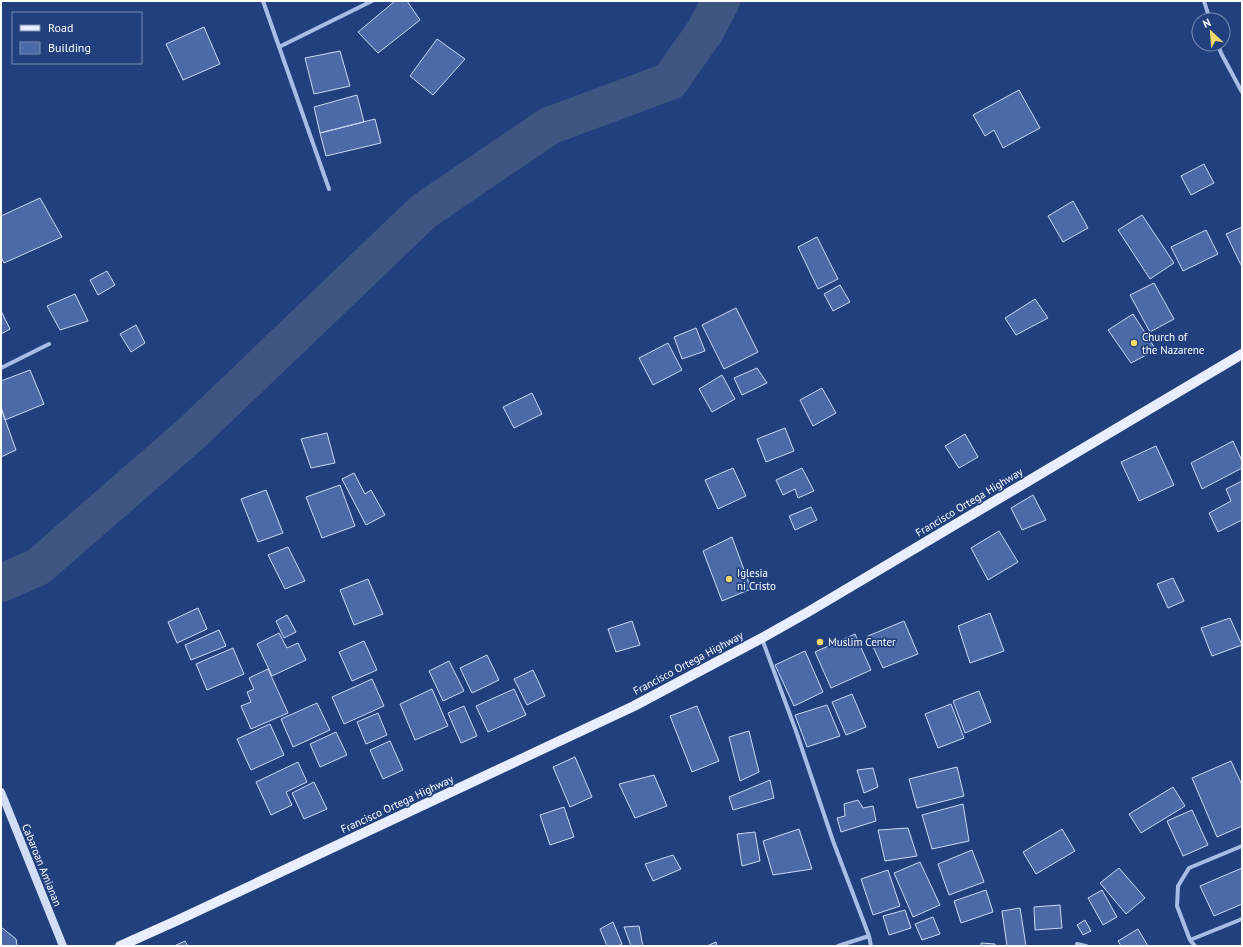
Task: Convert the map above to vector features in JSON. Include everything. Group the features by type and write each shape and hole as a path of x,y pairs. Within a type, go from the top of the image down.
{"main road":[{"name":"Francisco Ortega Highway","path":"120,946 184,918 634,706 808,612 1242,354"}],"street":[{"path":"263,1 329,189"},
{"path":"279,47 372,1"},
{"path":"1204,1 1207,12"},
{"path":"1221,52 1242,92"},
{"path":"1,368 49,344"},
{"path":"762,638 796,731 833,841 872,946"},
{"name":"Cabaroan Amianan","path":"1,792 63,946"},
{"path":"1195,946 1190,940 1177,906 1178,886 1189,868 1242,846"},
{"path":"1190,940 1242,919"},
{"path":"838,946 869,936"},
{"path":"1077,944 1086,946"}],"building":[{"path":"395,1 407,1 420,20 378,53 358,32"},
{"path":"204,27 220,64 183,80 166,44"},
{"path":"437,39 465,59 433,95 410,76"},
{"path":"340,51 350,86 314,94 305,58"},
{"path":"1019,90 1040,128 1003,148 994,130 985,136 973,115"},
{"path":"357,95 364,122 320,133 314,107"},
{"path":"375,119 381,143 326,156 320,133"},
{"path":"1204,164 1214,183 1191,195 1181,176"},
{"path":"40,198 62,237 4,263 1,257 1,216"},
{"path":"1073,201 1088,228 1063,242 1048,216"},
{"path":"1142,215 1174,263 1150,279 1118,230"},
{"path":"1242,227 1242,267 1226,234"},
{"path":"1206,230 1218,254 1183,271 1171,247"},
{"path":"817,237 838,279 818,289 798,247"},
{"path":"107,271 115,285 98,295 90,280"},
{"path":"1154,283 1174,319 1150,332 1130,295"},
{"path":"840,285 850,302 833,311 824,294"},
{"path":"75,294 88,321 60,330 47,306"},
{"path":"1035,299 1048,318 1016,335 1005,318"},
{"path":"736,308 758,352 724,369 702,325"},
{"path":"1,311 10,329 1,334"},
{"path":"1133,314 1156,350 1131,363 1108,330"},
{"path":"136,325 145,343 131,352 120,334"},
{"path":"696,328 705,351 682,359 674,337"},
{"path":"668,343 682,370 653,385 639,358"},
{"path":"757,368 767,383 742,395 734,378"},
{"path":"30,370 44,404 5,420 1,407 1,381"},
{"path":"722,375 735,399 712,412 699,389"},
{"path":"822,388 836,413 813,426 800,400"},
{"path":"532,393 542,414 514,428 503,407"},
{"path":"1,408 16,450 1,457"},
{"path":"785,428 794,451 766,462 757,439"},
{"path":"327,433 335,463 311,468 301,439"},
{"path":"965,434 978,457 959,468 945,446"},
{"path":"1233,441 1242,461 1242,468 1202,489 1191,463"},
{"path":"1156,446 1174,485 1139,501 1121,462"},
{"path":"733,468 746,496 718,509 705,480"},
{"path":"802,468 814,491 798,498 795,489 783,495 776,480"},
{"path":"354,473 365,494 371,490 385,515 366,525 342,479"},
{"path":"1242,481 1242,520 1218,532 1209,513 1231,501 1226,489"},
{"path":"340,485 355,526 322,538 306,497"},
{"path":"266,490 283,533 258,542 241,499"},
{"path":"1033,495 1046,520 1022,530 1011,508"},
{"path":"811,507 817,520 795,530 789,516"},
{"path":"999,531 1018,562 988,580 971,548"},
{"path":"732,537 751,589 722,601 703,551"},
{"path":"288,547 305,581 285,589 268,555"},
{"path":"1173,578 1184,601 1168,608 1157,584"},
{"path":"368,579 383,614 354,625 340,590"},
{"path":"198,608 207,629 177,643 168,622"},
{"path":"990,613 1004,651 970,663 958,626"},
{"path":"287,615 296,632 284,638 276,621"},
{"path":"1230,618 1242,645 1212,656 1201,628"},
{"path":"632,621 640,645 616,652 608,629"},
{"path":"904,621 918,654 883,668 868,636"},
{"path":"219,630 226,646 191,660 185,645"},
{"path":"279,633 287,648 298,643 306,660 272,676 257,644"},
{"path":"855,634 871,670 831,688 815,652"},
{"path":"364,641 377,670 352,681 339,652"},
{"path":"233,648 244,674 207,690 196,664"},
{"path":"805,651 823,692 794,706 775,665"},
{"path":"487,655 499,680 472,693 460,668"},
{"path":"449,661 464,691 443,701 429,671"},
{"path":"268,669 288,713 251,729 241,706 251,702 247,692 254,689 249,678"},
{"path":"533,670 545,696 527,705 514,679"},
{"path":"372,679 384,706 344,724 332,697"},
{"path":"432,689 448,726 415,740 400,704"},
{"path":"514,689 526,715 488,732 476,706"},
{"path":"979,691 991,722 965,733 953,701"},
{"path":"852,694 866,727 846,735 832,702"},
{"path":"317,703 330,730 293,747 281,719"},
{"path":"951,704 964,738 938,748 925,714"},
{"path":"827,705 840,736 807,747 795,715"},
{"path":"464,706 477,736 461,743 448,713"},
{"path":"697,706 719,761 692,772 670,716"},
{"path":"378,713 387,735 366,744 357,722"},
{"path":"270,724 284,755 251,770 237,739"},
{"path":"749,731 759,772 740,781 729,737"},
{"path":"336,732 347,755 320,767 310,744"},
{"path":"390,741 403,770 383,779 370,750"},
{"path":"575,757 592,797 570,807 553,767"},
{"path":"1231,761 1242,785 1242,826 1217,837 1192,778"},
{"path":"298,762 307,782 286,792 292,805 271,815 256,782"},
{"path":"957,767 964,796 917,808 909,779"},
{"path":"873,768 878,787 864,793 857,770"},
{"path":"654,775 667,806 635,818 619,784"},
{"path":"770,780 774,798 733,810 729,797"},
{"path":"314,782 327,809 304,819 292,793"},
{"path":"1173,787 1185,806 1141,833 1129,814"},
{"path":"858,800 863,808 873,806 876,821 841,832 837,818 845,816 844,804"},
{"path":"963,804 969,841 932,849 922,815"},
{"path":"564,807 574,837 550,845 540,815"},
{"path":"1192,810 1208,845 1183,856 1167,821"},
{"path":"908,828 917,856 885,861 878,830"},
{"path":"799,829 812,869 773,875 763,841"},
{"path":"1062,829 1075,851 1036,874 1023,852"},
{"path":"755,832 760,861 742,866 737,834"},
{"path":"972,850 984,882 949,895 938,864"},
{"path":"673,855 681,869 653,881 645,864"},
{"path":"920,862 940,905 913,917 894,873"},
{"path":"1119,868 1145,898 1126,914 1100,883"},
{"path":"1242,868 1242,904 1214,916 1200,886"},
{"path":"888,870 900,906 873,915 861,879"},
{"path":"986,890 993,912 961,923 954,901"},
{"path":"1102,890 1117,917 1103,925 1088,898"},
{"path":"1060,905 1062,928 1035,930 1034,907"},
{"path":"1020,908 1026,946 1007,946 1002,911"},
{"path":"905,910 911,928 889,935 883,916"},
{"path":"933,917 940,934 922,940 915,924"},
{"path":"1085,920 1091,931 1083,935 1077,925"},
{"path":"613,922 622,944 618,946 607,946 600,929"},
{"path":"639,926 643,946 631,946 624,927"},
{"path":"1,927 16,939 17,946 1,946"},
{"path":"1138,929 1148,946 1121,946 1118,941"},
{"path":"185,941 188,946 174,946"},
{"path":"716,942 717,946 707,946"},
{"path":"981,943 995,944 995,946 981,946"}],"waterway":[{"path":"1,583 38,567 193,432 424,211 549,126 670,81 705,31 721,1"}],"place":[{"name":"Church of the Nazarene","path":"1134,343"},
{"name":"Iglesia ni Cristo","path":"729,579"},
{"name":"Muslim Center","path":"820,642"}]}
